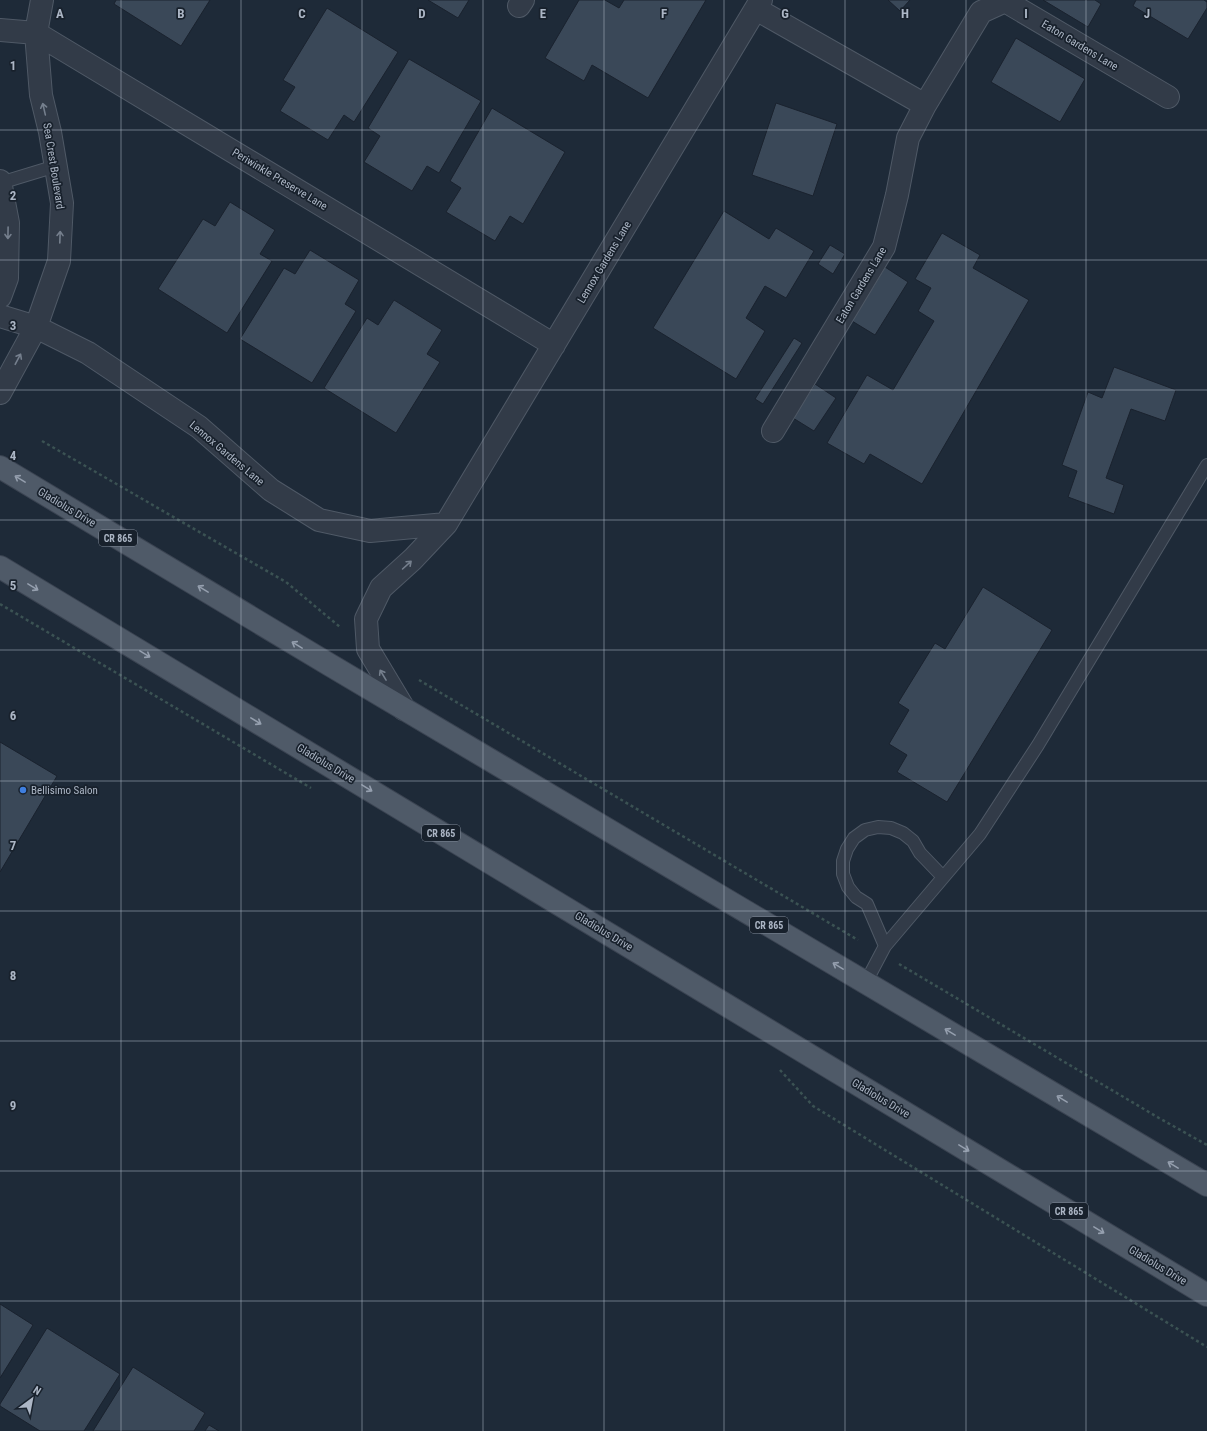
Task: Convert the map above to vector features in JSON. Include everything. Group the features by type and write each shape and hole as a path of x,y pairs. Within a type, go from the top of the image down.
{"main road":[{"name":"Gladiolus Drive","path":"0,467 404,709 1207,1185"},
{"name":"Gladiolus Drive","path":"0,567 1207,1295"}],"street":[{"name":"Sea Crest Boulevard","path":"0,393 36,327 60,261 62,203 41,95 36,33 42,0"},
{"name":"Eaton Gardens Lane","path":"773,431 884,247 898,195 908,138 925,105 981,12 1005,1 1168,97"},
{"path":"758,4 925,105"},
{"name":"Lennox Gardens Lane","path":"404,709 368,649 366,618 381,588 413,559 446,524 758,4"},
{"name":"Periwinkle Preserve Lane","path":"0,30 36,33 554,345"},
{"path":"0,182 8,223 7,278 0,297"},
{"name":"Lennox Gardens Lane","path":"0,316 36,327 88,353 199,427 271,490 319,520 370,531 446,524"}],"lane":[{"path":"0,182 56,166"},
{"path":"866,982 883,950 980,834 1038,745 1207,465"},
{"path":"883,950 868,904 856,897 848,887 843,874 843,861 846,848 854,838 865,830 878,827 891,828 903,833 913,841 920,853 943,877"}],"path":[{"path":"42,441 286,582 368,649"},
{"path":"0,604 316,791"},
{"path":"416,678 883,950 1159,1118 1207,1145"},
{"path":"776,1066 813,1106 1207,1348"}],"building":[{"path":"116,0 210,0 181,46 114,4"},
{"path":"428,0 469,0 458,18"},
{"path":"579,0 605,0 619,8 624,0 706,0 648,98 592,65 584,81 545,58"},
{"path":"888,0 910,0 900,11"},
{"path":"1043,0 1095,0 1101,4 1088,27"},
{"path":"1136,0 1204,0 1207,2 1207,8 1188,39 1133,6"},
{"path":"327,8 398,52 354,122 344,115 328,140 280,111 295,87 283,80"},
{"path":"1016,38 1085,79 1060,122 991,82"},
{"path":"409,59 481,101 439,173 427,166 412,191 364,162 380,136 368,128"},
{"path":"776,103 837,124 813,196 752,175"},
{"path":"492,108 565,152 523,224 510,216 495,241 446,212 461,188 450,181"},
{"path":"230,202 275,230 260,254 272,261 227,333 158,289 203,219 215,226"},
{"path":"724,211 769,239 776,228 814,251 786,298 765,286 746,318 765,331 736,379 653,328"},
{"path":"942,233 980,255 973,268 1029,300 922,484 870,454 864,464 827,443 867,375 893,390 934,321 918,311 931,288 915,279"},
{"path":"830,245 845,254 833,274 818,264"},
{"path":"310,250 359,280 345,304 356,311 312,383 240,339 284,268 295,274"},
{"path":"885,267 908,282 875,335 852,321"},
{"path":"394,300 442,330 427,354 440,362 396,433 324,388 367,318 378,325"},
{"path":"794,338 802,343 763,404 755,399"},
{"path":"1114,367 1176,390 1165,421 1131,409 1106,478 1124,485 1114,514 1068,497 1077,471 1062,465 1088,392 1102,398"},
{"path":"815,384 836,398 814,431 793,418"},
{"path":"983,587 1052,630 947,802 897,772 907,755 889,744 909,710 898,703 935,643 945,649"},
{"path":"0,742 57,776 0,872"},
{"path":"0,1304 33,1325 0,1378"},
{"path":"47,1328 120,1374 84,1431 40,1431 0,1406"},
{"path":"133,1367 205,1413 194,1431 93,1431"},
{"path":"209,1425 219,1431 205,1431"}],"place":[{"name":"Bellisimo Salon","path":"23,790"}]}
